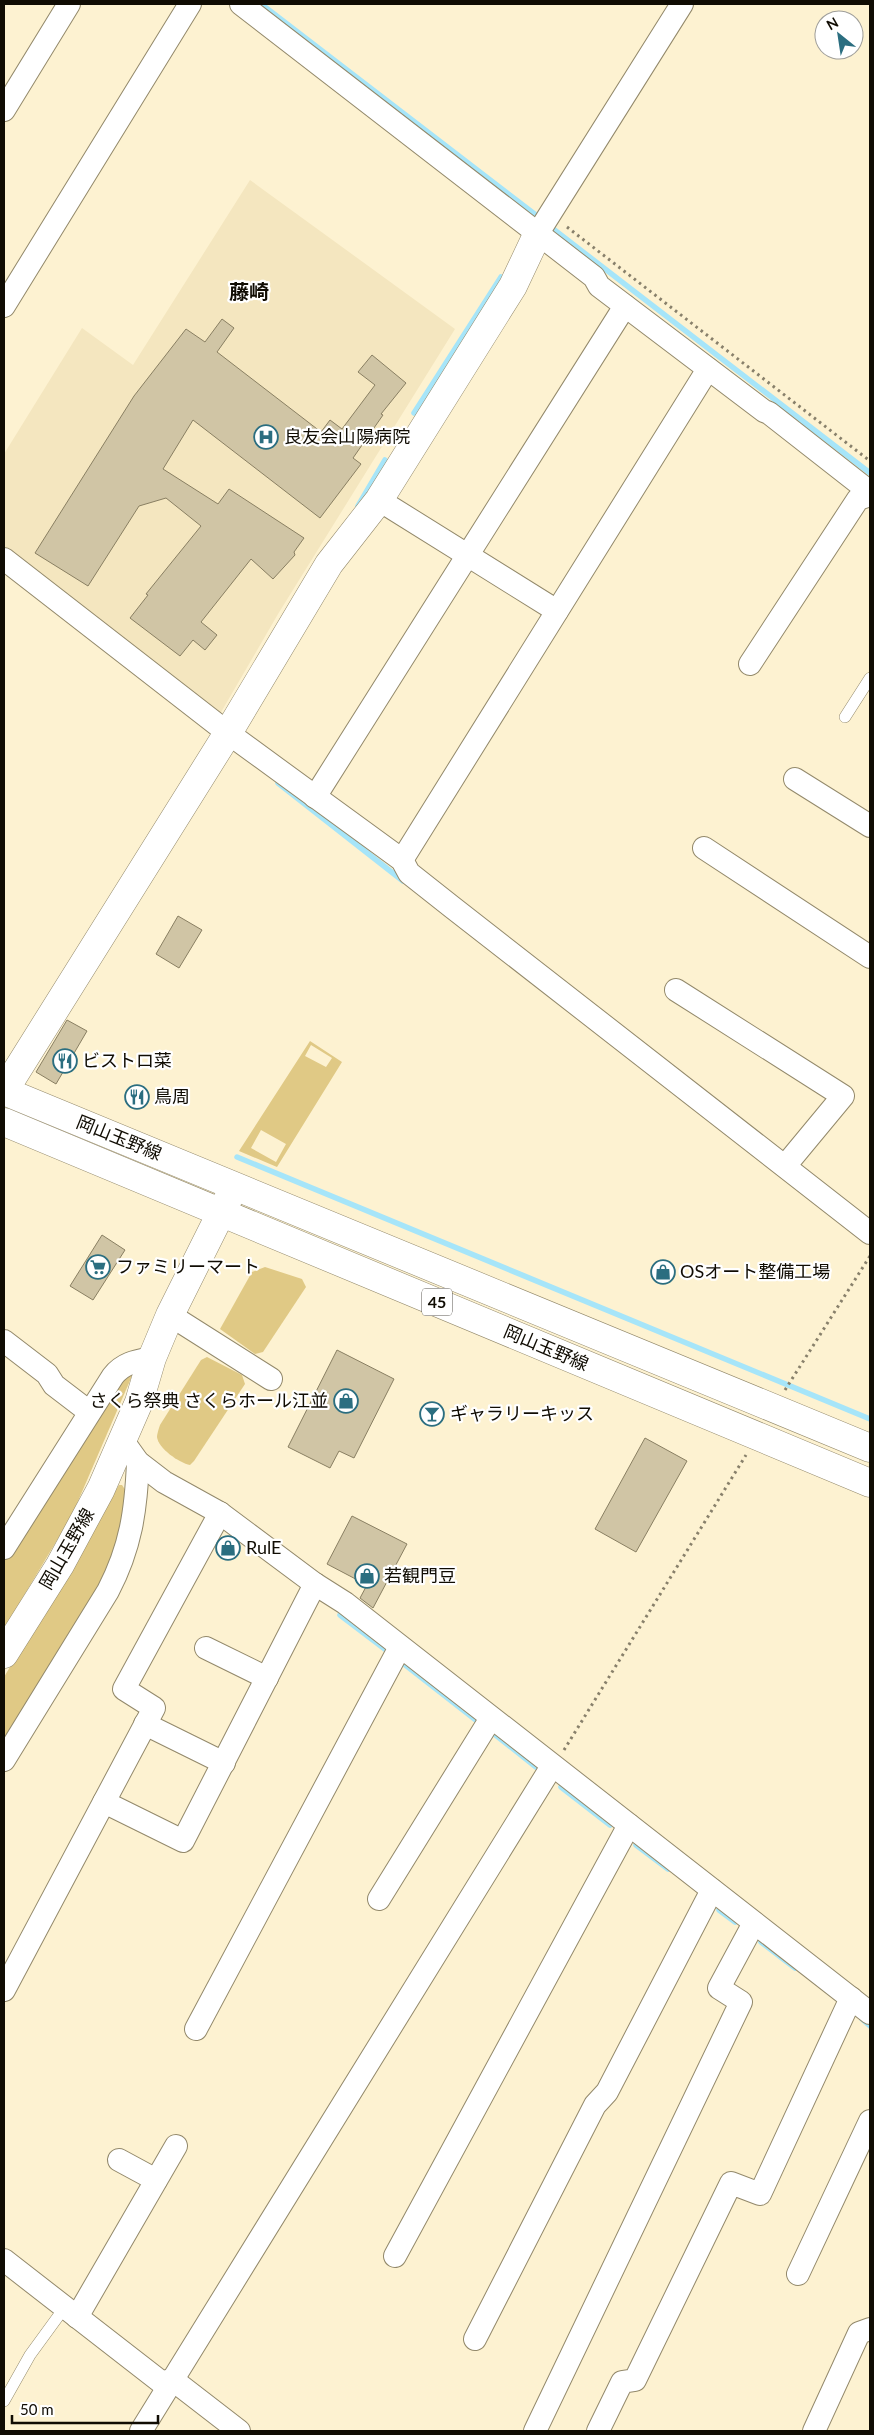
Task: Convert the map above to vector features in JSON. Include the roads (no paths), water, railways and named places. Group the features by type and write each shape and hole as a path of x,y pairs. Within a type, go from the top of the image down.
{"main road":[{"path":"4,1091 228,733 329,564 379,500 513,286 545,223"},
{"name":"岡山玉野線","path":"4,1091 234,1186 780,1398 870,1448"},
{"name":"岡山玉野線","path":"4,1122 870,1482"},
{"name":"岡山玉野線","path":"4,1654 60,1565 101,1489 130,1451 139,1402 152,1358 170,1315 234,1186"}],"street":[{"path":"4,110 69,4"},
{"path":"4,306 190,4"},
{"path":"242,4 545,223 594,277 599,286 769,413 870,494 858,499 750,664"},
{"path":"545,223 682,4"},
{"path":"315,797 625,306"},
{"path":"402,860 708,369"},
{"path":"379,500 557,611"},
{"path":"4,559 228,733 402,860 409,873 870,1233"},
{"path":"795,779 870,826"},
{"path":"704,848 870,957"},
{"path":"676,990 843,1096 785,1166"},
{"path":"170,1315 271,1379"},
{"path":"4,1341 47,1374 54,1385 88,1411"},
{"path":"4,1548 88,1411 118,1369 133,1361 152,1358"},
{"path":"130,1451 164,1482 220,1513 315,1584 345,1603 396,1656 486,1725 552,1766 629,1825 754,1923 848,2004 870,2013"},
{"path":"4,1760 121,1567 136,1508 130,1451"},
{"path":"136,1508 162,1490 177,1488"},
{"path":"4,1990 154,1708 124,1689 220,1513"},
{"path":"104,1802 183,1841 315,1584"},
{"path":"206,1648 267,1678"},
{"path":"196,2029 396,1656"},
{"path":"146,1724 224,1763"},
{"path":"379,1899 486,1725"},
{"path":"141,2431 552,1766"},
{"path":"395,2256 629,1825"},
{"path":"474,2340 595,2104 607,2092 712,1890"},
{"path":"535,2431 741,2002 719,1988 754,1923"},
{"path":"598,2431 622,2382 635,2380 731,2183 760,2194 848,2004"},
{"path":"798,2274 870,2121"},
{"path":"71,2312 176,2146"},
{"path":"120,2160 156,2180"},
{"path":"4,2260 161,2382 173,2380 236,2430"},
{"path":"814,2431 859,2333 870,2329"}],"lane":[{"path":"845,717 870,678"},
{"path":"4,2401 30,2355 71,2312"}],"waterway":[{"path":"261,4 541,219"},
{"path":"548,225 870,473"},
{"path":"414,413 501,277"},
{"path":"358,506 385,460"},
{"path":"278,783 403,881"},
{"path":"237,1157 870,1419"},
{"path":"340,1615 390,1653"},
{"path":"399,1660 481,1724"},
{"path":"488,1729 536,1767"},
{"path":"561,1787 610,1825"},
{"path":"636,1845 668,1869"},
{"path":"719,1910 735,1922"},
{"path":"761,1942 795,1968"},
{"path":"862,2019 870,2026"}],"place":[{"name":"良友会山陽病院","path":"266,437"},
{"name":"ビストロ菜","path":"65,1061"},
{"name":"鳥周","path":"137,1097"},
{"name":"ファミリーマート","path":"98,1267"},
{"name":"OSオート整備工場","path":"663,1272"},
{"name":"さくら祭典 さくらホール江並","path":"346,1401"},
{"name":"ギャラリーキッス","path":"432,1414"},
{"name":"RulE","path":"228,1548"},
{"name":"若観門豆","path":"367,1576"}],"district":[{"name":"藤崎","path":"249,292"}]}
